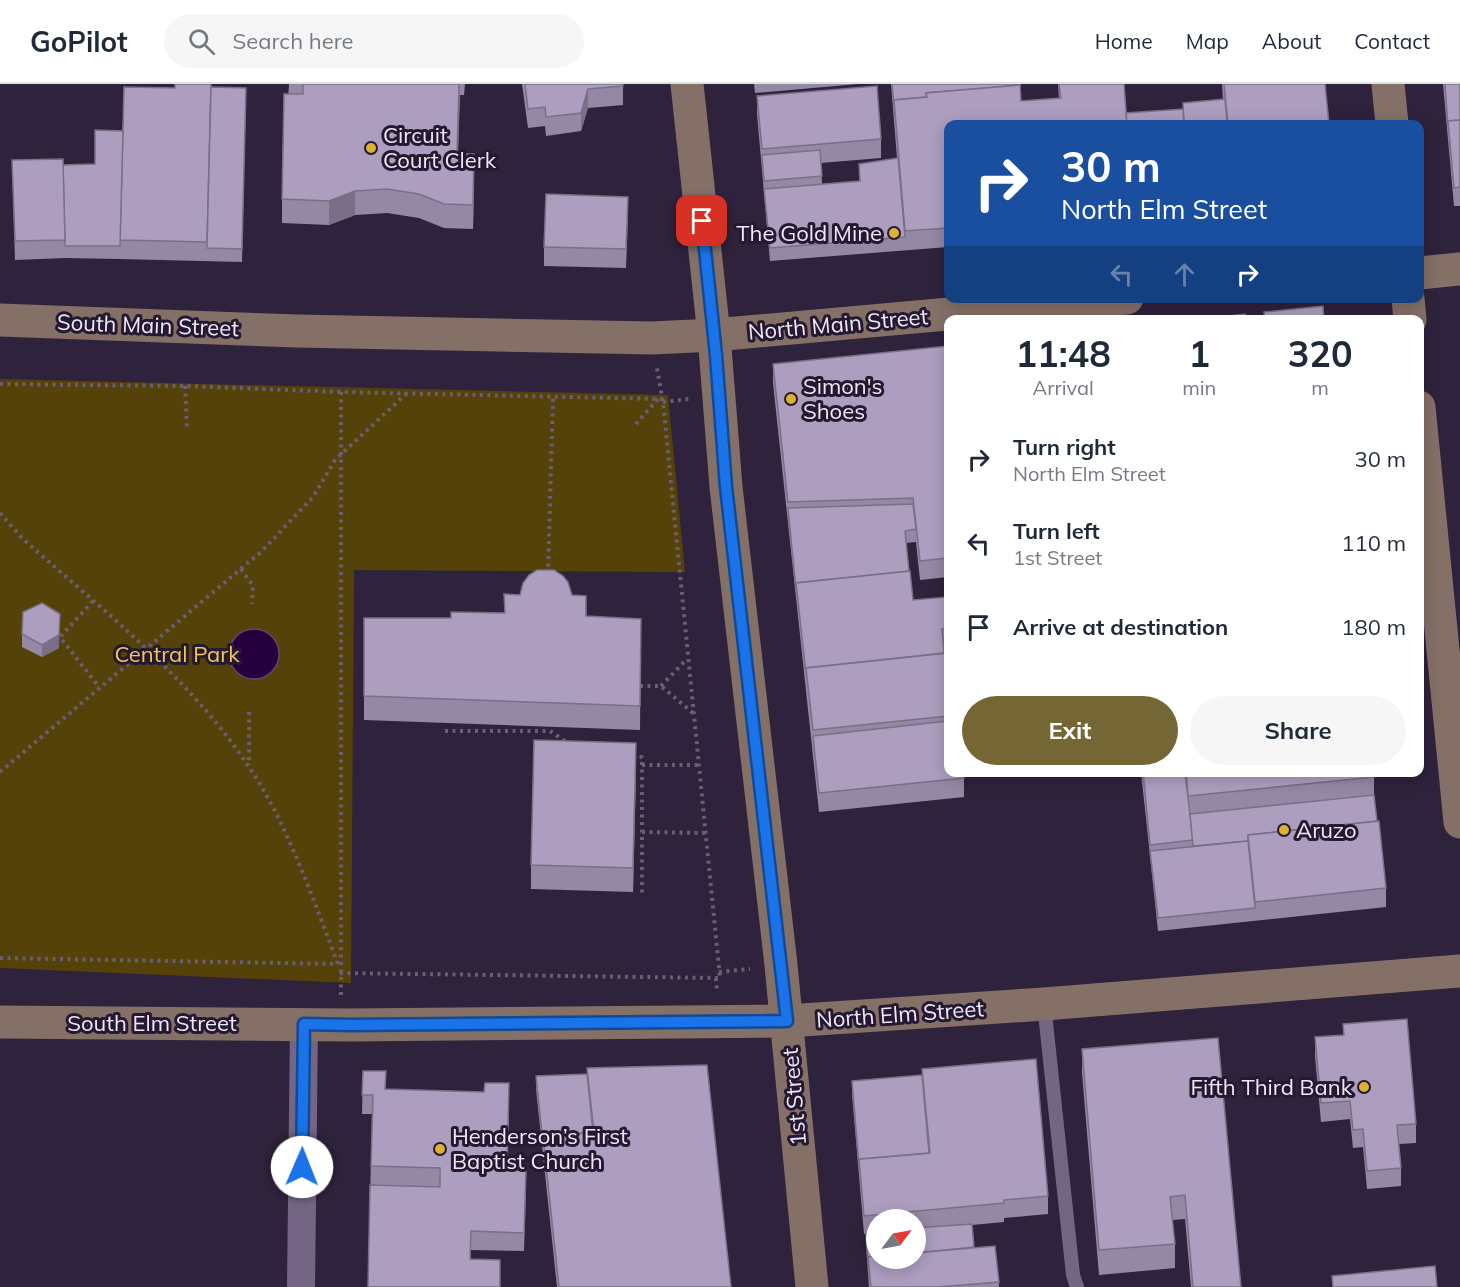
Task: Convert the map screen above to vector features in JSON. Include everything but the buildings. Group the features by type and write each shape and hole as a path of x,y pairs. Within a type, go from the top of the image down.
{"street":[{"name":"1st Street","path":"687,84 714,335 726,487 787,1021 812,1287"},
{"path":"1388,84 1392,120"},
{"path":"1424,273 1460,269"},
{"name":"North Main Street","path":"297,331 652,338 714,335 1071,303"},
{"name":"South Main Street","path":"0,320 297,331"},
{"path":"1424,457 1460,822"},
{"name":"North Elm Street","path":"304,1024 787,1021 1044,1004 1460,971"},
{"name":"South Elm Street","path":"0,1022 304,1024"},
{"path":"302,1287 304,1024"}],"lane":[{"path":"1044,1004 1073,1275 1077,1287"}],"path":[{"path":"0,384 185,386 406,394 660,398"},
{"path":"185,386 187,428"},
{"path":"338,963 340,964 341,940 340,392"},
{"path":"0,772 241,569 314,497 335,460 406,394"},
{"path":"548,582 552,397"},
{"path":"636,424 660,398"},
{"path":"340,973 720,978 663,402 660,398"},
{"path":"0,513 22,538 170,670 198,701 249,767 278,819 338,963"},
{"path":"241,569 253,586 252,604"},
{"path":"93,601 60,638 99,688"},
{"path":"661,687 688,658"},
{"path":"640,686 661,687 693,714"},
{"path":"249,712 249,767"},
{"path":"445,731 550,731 569,744"},
{"path":"621,757 642,757 642,894"},
{"path":"642,765 698,765"},
{"path":"642,832 705,833"},
{"path":"0,958 338,963"}],"green space":[{"name":"Central Park","path":"0,379 668,395 685,572 354,570 351,983 0,968"}],"shaded area":[{"path":"254,629 268,633 275,640 279,654 275,668 268,675 254,679 240,675 233,668 229,654 233,640 240,633"}],"place":[{"name":"Circuit Court Clerk","path":"371,148"},
{"name":"The Gold Mine","path":"894,233"},
{"name":"Simon's Shoes","path":"791,399"},
{"name":"Aruzo","path":"1284,830"},
{"name":"Fifth Third Bank","path":"1364,1087"},
{"name":"Henderson’s First Baptist Church","path":"440,1149"}],"route":[{"path":"302,1167 304,1024 787,1021 726,487 720,396 702,221"}]}
